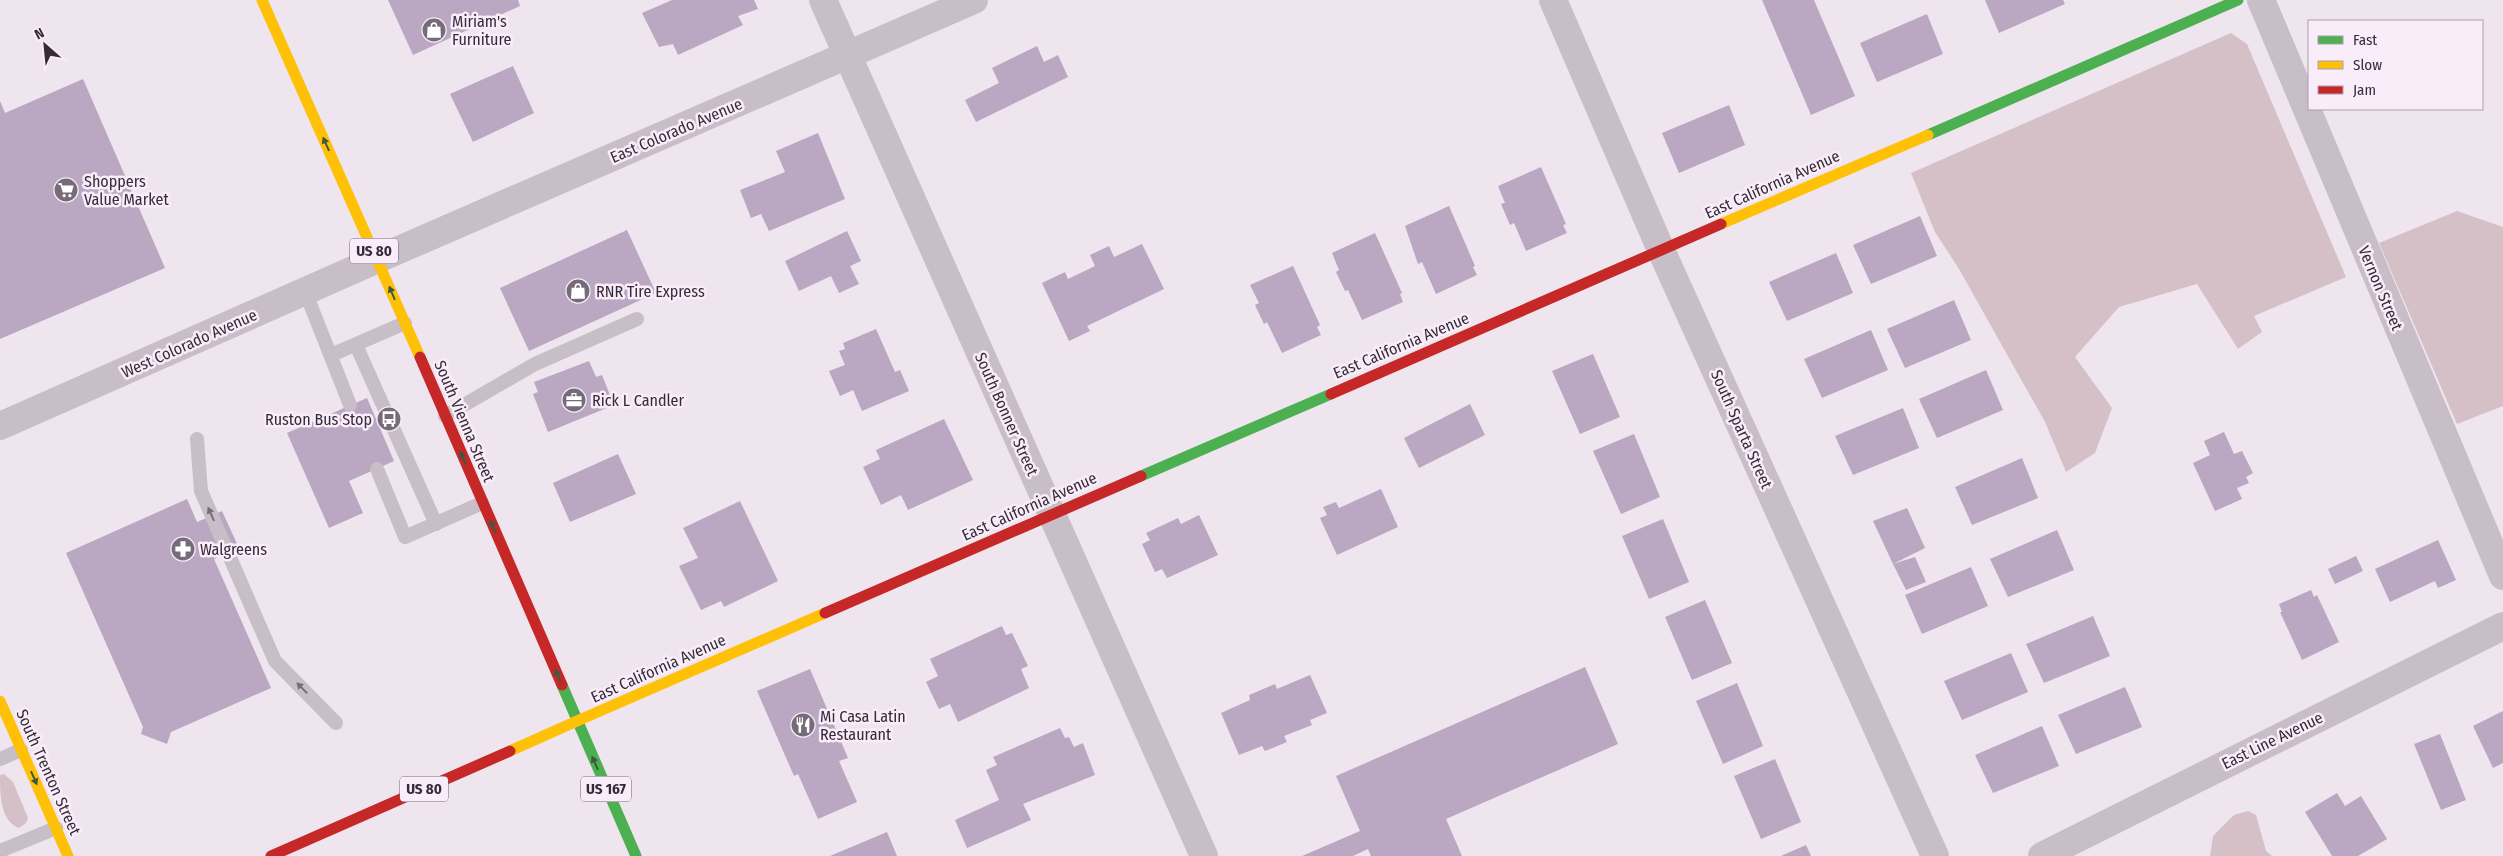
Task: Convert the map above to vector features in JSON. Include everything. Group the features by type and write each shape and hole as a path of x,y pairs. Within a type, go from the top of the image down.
{"main road":[{"name":"South Vienna Street","path":"262,0 378,259 636,856"},
{"name":"East California Avenue","path":"577,721 2238,0"},
{"name":"South Trenton Street","path":"0,701 68,856"},
{"name":"US 80","path":"271,856 577,721"}],"street":[{"name":"South Bonner Street","path":"823,0 1204,856"},
{"name":"East Colorado Avenue","path":"378,259 974,0"},
{"name":"South Sparta Street","path":"1553,0 1661,250 1935,856"},
{"name":"Vernon Street","path":"2261,0 2503,576"},
{"name":"West Colorado Avenue","path":"0,426 378,259"},
{"name":"East Line Avenue","path":"2042,856 2503,626"}],"lane":[{"path":"305,291 350,405"},
{"path":"445,416 535,364 637,319"},
{"path":"331,356 405,323"},
{"path":"356,345 436,524"},
{"path":"197,440 201,491 275,661 336,722"},
{"path":"377,469 405,537 482,503"},
{"path":"0,759 22,750"},
{"path":"0,851 56,828"}],"shaded area":[{"path":"2231,33 2247,44 2346,277 2254,316 2262,332 2238,349 2197,284 2119,307 2075,357 2112,408 2095,453 2066,472 2045,422 1959,269 1935,232 1911,173"},
{"path":"2457,211 2503,227 2503,406 2457,424 2379,243"},
{"path":"4,774 13,782 28,818 26,823 19,828 8,819 2,806 0,775"},
{"path":"2248,811 2256,815 2266,851 2272,856 2210,856 2213,836 2234,815"}],"building":[{"name":"Miriam's Furniture","path":"388,0 518,0 520,6 413,55"},
{"path":"672,0 754,0 758,9 738,16 743,25 678,55 673,44 659,47 642,13"},
{"path":"1762,0 1814,0 1855,96 1811,115"},
{"path":"1985,0 2063,0 2065,4 1999,33"},
{"path":"1927,14 1943,54 1877,82 1860,43"},
{"path":"1037,46 1044,62 1058,55 1068,77 976,122 965,100 999,83 992,68"},
{"path":"513,66 534,113 473,142 450,94"},
{"name":"Shoppers Value Market","path":"83,79 165,268 0,339 0,101 5,113"},
{"path":"1729,105 1745,145 1679,173 1662,133"},
{"path":"818,133 845,199 769,231 761,214 751,218 740,190 785,172 776,151"},
{"path":"1541,167 1566,224 1563,225 1567,233 1526,251 1514,223 1510,225 1501,204 1505,203 1498,186"},
{"path":"1449,206 1475,266 1473,267 1477,275 1436,294 1422,262 1418,264 1405,226"},
{"path":"1920,216 1937,256 1871,284 1853,245"},
{"name":"RNR Tire Express","path":"627,230 656,293 529,351 500,288"},
{"path":"847,231 861,261 850,266 859,284 839,293 831,276 799,291 785,261"},
{"path":"1375,233 1402,293 1400,294 1403,302 1362,320 1348,290 1345,291 1336,272 1339,270 1332,253"},
{"path":"1142,244 1164,289 1087,326 1090,331 1069,341 1042,283 1065,272 1068,279 1095,266 1090,255 1109,246 1114,257"},
{"path":"1836,253 1853,293 1787,321 1769,282"},
{"path":"1293,266 1320,325 1317,327 1321,335 1282,353 1267,322 1264,324 1255,305 1259,303 1250,285"},
{"path":"1954,300 1971,340 1905,368 1887,329"},
{"path":"876,329 895,372 900,370 909,391 862,411 853,390 840,396 829,371 845,365 839,351 845,349 843,343"},
{"path":"1871,330 1888,370 1822,398 1804,359"},
{"path":"1593,354 1620,417 1580,434 1552,371"},
{"name":"Rick L Candler","path":"589,361 596,377 602,375 614,405 548,432 533,394 538,392 534,382"},
{"path":"1986,370 2003,410 1937,438 1919,399"},
{"path":"367,398 394,461 349,481 363,513 329,528 287,433"},
{"path":"1470,404 1485,435 1419,468 1404,438"},
{"path":"1903,408 1919,448 1853,475 1835,436"},
{"path":"944,419 973,480 908,510 901,495 881,505 863,467 880,459 876,450"},
{"path":"2224,432 2234,454 2242,451 2253,473 2246,477 2249,483 2237,488 2242,499 2215,511 2193,463 2210,455 2204,441"},
{"path":"1634,434 1660,497 1621,514 1593,451"},
{"path":"618,454 636,494 570,522 553,483"},
{"path":"2022,458 2038,498 1972,525 1955,487"},
{"path":"1381,489 1398,527 1337,555 1320,518 1327,515 1323,507 1336,502 1339,508"},
{"name":"Walgreens","path":"187,499 197,522 222,511 239,548 214,559 271,688 171,732 167,744 141,734 143,727 66,553"},
{"path":"740,501 778,581 724,607 721,601 701,610 679,566 698,558 683,528"},
{"path":"1907,508 1925,548 1893,564 1873,521"},
{"path":"1199,515 1218,555 1167,578 1162,569 1155,572 1142,544 1150,540 1146,533 1178,518 1181,524"},
{"path":"1663,519 1689,582 1649,599 1622,536"},
{"path":"2057,530 2074,570 2008,597 1990,559"},
{"path":"2438,540 2456,580 2438,588 2435,581 2390,602 2375,569"},
{"path":"2356,556 2363,571 2335,584 2328,569"},
{"path":"1915,557 1926,582 1906,590 1893,564"},
{"path":"1971,567 1988,606 1922,634 1905,595"},
{"path":"2311,590 2314,597 2317,595 2339,642 2302,660 2280,612 2282,612 2279,604"},
{"path":"1705,600 1732,663 1692,680 1665,617"},
{"path":"2093,616 2110,656 2044,683 2026,644"},
{"path":"1002,626 1006,635 1012,633 1028,666 1021,669 1029,688 958,722 950,704 939,709 926,682 938,676 930,659"},
{"path":"2011,653 2028,692 1962,720 1944,681"},
{"path":"1585,667 1618,744 1446,819 1462,856 1371,856 1368,849 1353,856 1302,856 1360,831 1336,776"},
{"name":"Mi Casa Latin Restaurant","path":"810,669 848,758 839,761 857,802 818,819 798,774 794,776 757,691"},
{"path":"1310,675 1327,713 1310,720 1312,725 1284,736 1287,742 1265,751 1262,746 1239,755 1221,713 1250,700 1249,695 1275,684 1277,689"},
{"path":"1737,683 1763,746 1723,764 1696,701"},
{"path":"2125,687 2142,727 2076,754 2058,715"},
{"path":"2503,711 2503,763 2493,768 2473,726"},
{"path":"2042,726 2059,766 1993,793 1975,755"},
{"path":"1060,728 1065,738 1069,737 1074,747 1083,743 1095,775 1023,804 1031,820 967,848 955,820 999,800 986,770 997,765 993,757"},
{"path":"2440,734 2466,800 2441,810 2414,744"},
{"path":"1775,759 1801,822 1761,839 1734,776"},
{"path":"2337,793 2345,806 2361,796 2387,839 2358,856 2332,856 2305,812"},
{"path":"887,832 897,856 830,856"},
{"path":"1806,845 1811,856 1781,856"}],"traffic: fast":[{"path":"1928,135 2238,0"},
{"path":"1141,476 1331,394"},
{"path":"562,685 636,856"}],"traffic: slow":[{"path":"262,0 420,357"},
{"path":"1721,224 1928,135"},
{"path":"577,721 825,613"},
{"path":"0,701 68,856"},
{"path":"510,751 577,721"}],"traffic: jam":[{"path":"1331,394 1721,224"},
{"path":"420,357 562,685"},
{"path":"825,613 1141,476"},
{"path":"271,856 510,751"}],"place":[{"name":"Miriam's Furniture","path":"434,30"},
{"name":"Shoppers Value Market","path":"66,190"},
{"name":"RNR Tire Express","path":"578,291"},
{"name":"Rick L Candler","path":"574,400"},
{"name":"Ruston Bus Stop","path":"389,419"},
{"name":"Walgreens","path":"183,549"},
{"name":"Mi Casa Latin Restaurant","path":"803,725"}]}
